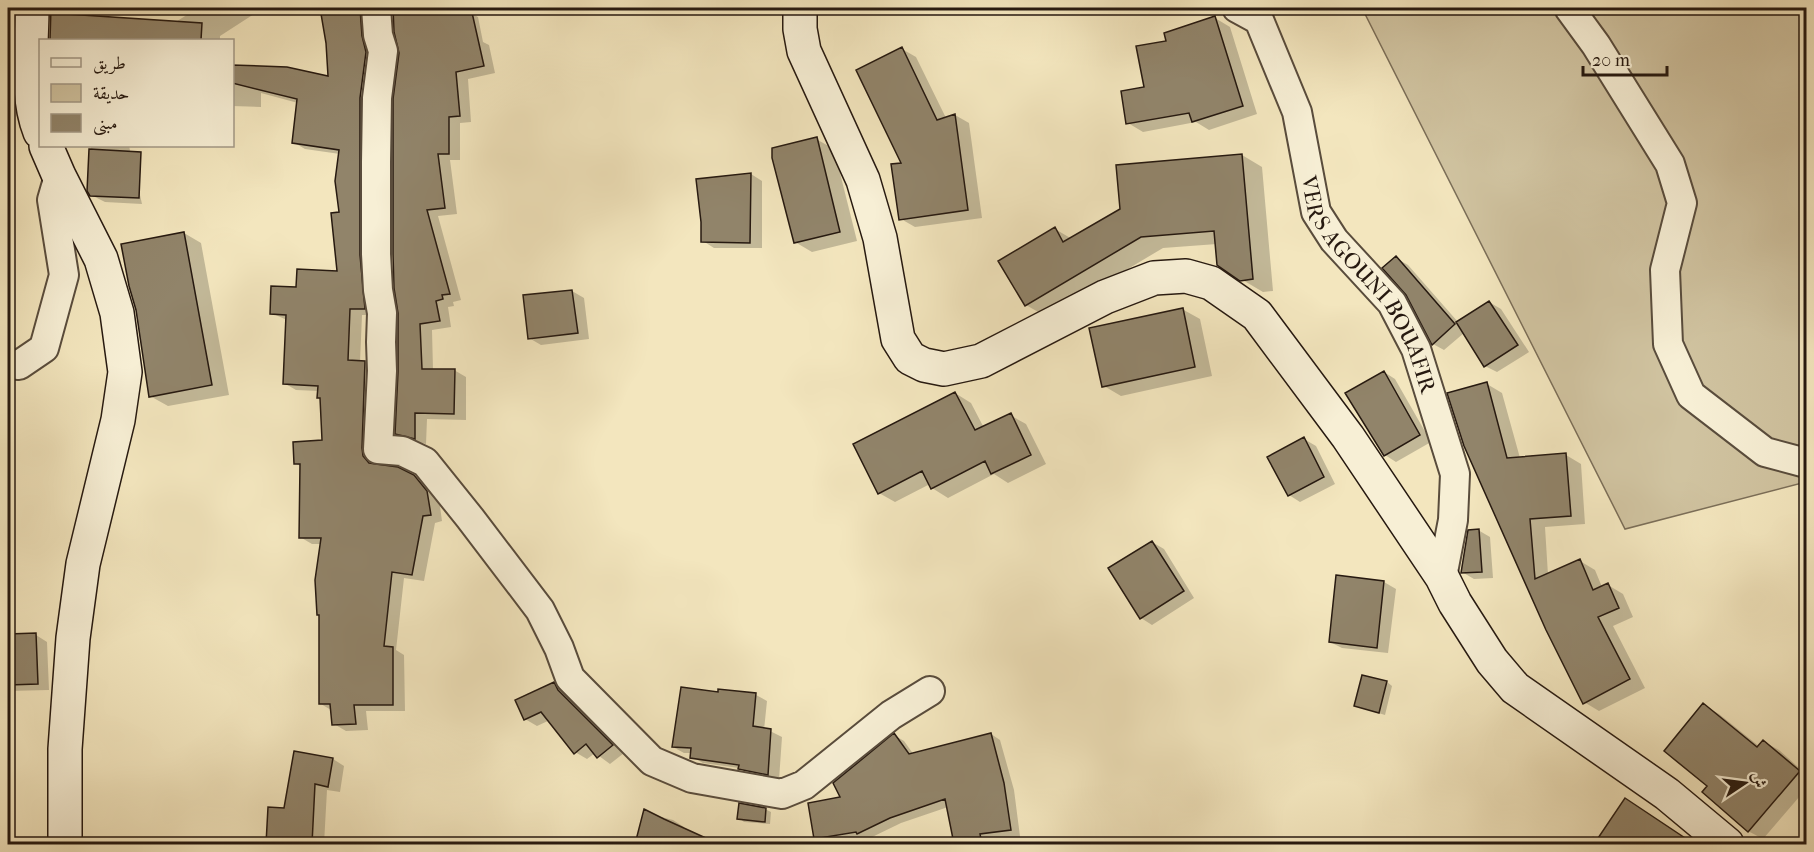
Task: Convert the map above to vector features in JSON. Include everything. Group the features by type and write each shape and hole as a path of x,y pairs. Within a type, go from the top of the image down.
{"main road":[{"path":"32,8 31,85 39,129"},
{"path":"800,8 800,29 804,51 863,180 880,238 898,339 909,358 924,365 944,369 981,361 1105,297 1154,278 1186,276 1211,283 1257,315 1348,437 1442,577 1455,603 1492,661 1515,688 1667,794 1727,844"},
{"path":"46,147 101,259 117,313 125,372 118,420 83,564 73,638 65,749 65,844"}],"street":[{"path":"376,8 378,35 383,51 376,152 376,254 382,313 378,449 402,451 425,462 540,610 559,648 570,678 652,761 692,778 782,794 804,785 891,715 930,691"},
{"name":"VERS AGOUNI BOUAFIR","path":"1237,8 1259,20 1297,112 1316,212 1334,240 1392,303 1416,349 1455,474 1453,520 1442,577"},
{"path":"1569,8 1596,45 1670,164 1682,203 1665,270 1668,344 1691,395 1765,452 1806,464"},
{"path":"8,364 19,365 44,348 64,275 52,200 59,176"}],"green space":[{"path":"1362,8 1806,8 1806,482 1625,529"}],"building":[{"path":"51,8 68,8 67,14 202,23 201,39 50,39"},
{"path":"320,8 360,8 362,36 366,52 360,98 360,255 365,309 350,309 348,360 365,361 363,456 369,463 398,467 414,475 427,491 431,515 423,516 412,575 392,572 384,646 393,647 393,705 354,705 356,724 332,725 330,704 319,704 319,615 317,615 315,580 321,538 299,538 300,464 294,464 293,442 322,440 320,398 317,398 318,386 283,384 286,315 270,314 271,286 296,287 297,269 337,271 331,213 339,212 335,181 339,150 292,143 297,99 234,83 234,65 287,67 328,76 326,43"},
{"path":"393,8 471,8 484,66 456,72 460,116 449,117 449,154 438,154 445,208 427,210 450,294 442,295 443,299 436,301 440,321 420,324 422,369 455,369 454,414 415,413 415,439 395,434 398,313 394,288 393,254 393,99 399,53 394,32"},
{"path":"1215,16 1243,106 1192,122 1189,113 1126,124 1121,91 1144,87 1136,46 1166,41 1164,33"},
{"path":"902,47 937,120 955,114 968,210 899,220 891,164 901,163 856,70"},
{"path":"817,137 840,232 794,243 772,158 772,148"},
{"path":"89,149 141,152 139,198 90,196 87,191"},
{"path":"1242,154 1253,279 1240,281 1217,265 1214,231 1141,237 1025,306 998,261 1055,227 1063,242 1120,209 1116,165"},
{"path":"751,173 750,243 701,242 696,179"},
{"path":"184,232 212,385 149,397 136,310 121,244"},
{"path":"1396,256 1455,324 1432,345 1406,295 1382,268"},
{"path":"572,290 578,333 528,339 523,295"},
{"path":"1489,301 1518,345 1484,367 1456,322"},
{"path":"1183,308 1195,367 1102,387 1089,328"},
{"path":"1384,371 1420,435 1384,456 1345,393"},
{"path":"1487,382 1507,458 1566,453 1571,516 1530,519 1535,579 1580,559 1593,590 1608,583 1619,608 1598,617 1630,679 1583,704 1546,630 1464,446 1447,393"},
{"path":"955,392 975,430 1011,413 1031,455 991,474 985,461 931,489 922,471 878,494 853,444"},
{"path":"1304,437 1324,477 1288,496 1267,457"},
{"path":"1479,529 1482,572 1461,573 1468,530"},
{"path":"1152,541 1184,591 1140,619 1108,568"},
{"path":"1336,575 1384,581 1377,648 1329,642"},
{"path":"36,633 38,684 8,685 8,634"},
{"path":"1362,675 1387,681 1379,713 1354,706"},
{"path":"554,682 558,690 613,745 597,758 586,744 574,754 541,712 524,720 515,700"},
{"path":"681,687 718,692 718,689 756,693 753,726 771,729 768,775 738,769 739,765 690,758 691,748 672,747"},
{"path":"1703,703 1757,747 1763,740 1800,771 1748,832 1702,792 1707,786 1664,751"},
{"path":"894,733 909,754 991,733 1004,783 1011,830 980,834 982,844 954,844 945,799 890,818 857,834 856,832 814,839 808,803 840,797 833,783"},
{"path":"294,751 333,758 328,787 315,784 312,844 266,844 268,807 284,808"},
{"path":"1625,798 1694,844 1594,844"},
{"path":"739,803 766,808 765,822 737,819"},
{"path":"644,809 664,819 719,844 635,844"}]}
